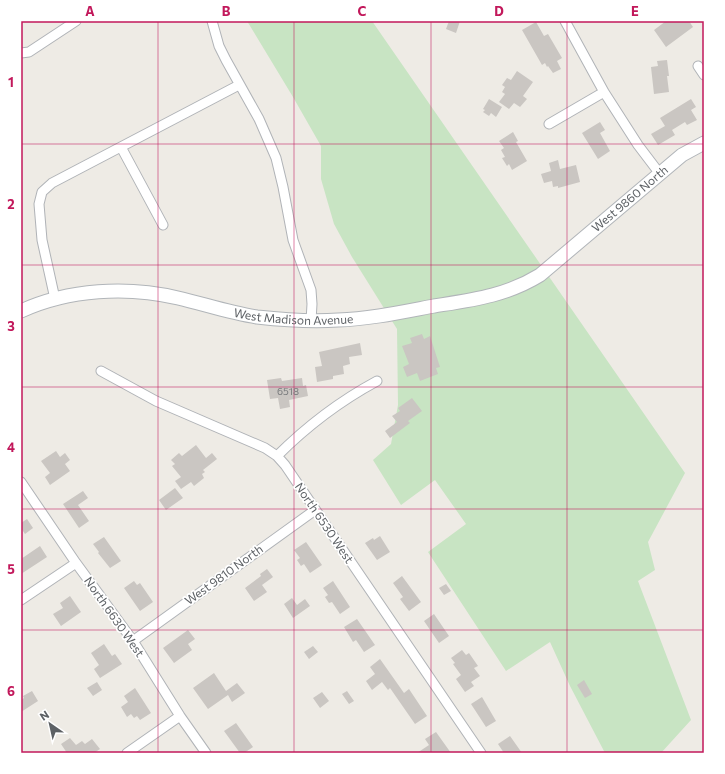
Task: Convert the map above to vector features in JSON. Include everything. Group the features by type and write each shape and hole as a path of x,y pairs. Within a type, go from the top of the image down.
{"street":[{"path":"21,54 30,52 76,21"},
{"path":"212,21 219,46 239,85 259,119 276,158 293,240 311,290 311,321"},
{"path":"565,21 604,92 638,145 660,174"},
{"path":"698,66 704,75"},
{"path":"55,299 42,240 40,196 45,189 52,183 239,85"},
{"path":"549,124 604,92"},
{"name":"West 9860 North","path":"559,260 682,155 704,143"},
{"path":"121,147 163,224"},
{"name":"West Madison Avenue","path":"21,311 55,299 97,292 143,292 256,316 311,321 359,319 492,296 524,284 540,275 559,260"},
{"name":"North 6530 West","path":"101,371 156,401 258,444 277,456 481,753"},
{"path":"277,456 324,414 350,396 377,381"},
{"name":"North 6630 West","path":"21,482 133,641 180,716 206,753"},
{"name":"West 9810 North","path":"133,641 315,510"},
{"path":"21,600 76,562"},
{"path":"127,753 180,716"}],"green space":[{"path":"247,21 372,21 685,473 648,542 655,570 638,581 691,720 661,753 605,753 570,686 550,642 506,671 428,552 466,524 435,480 401,505 373,460 391,444 398,405 397,329 352,257 334,224 321,179 321,146"}],"building":[{"path":"449,21 460,21 456,33 446,29"},
{"path":"666,21 689,21 693,27 666,47 654,30"},
{"path":"536,22 544,36 548,34 562,58 557,61 561,69 553,73 545,63 542,65 522,30"},
{"path":"667,60 669,92 654,94 651,67 658,66 657,61"},
{"path":"517,71 533,82 523,96 527,99 520,107 514,103 509,109 499,102 505,94 502,92 505,87 502,85 507,78 511,80"},
{"path":"489,99 502,107 496,117 491,113 489,116 483,112 485,110 483,109"},
{"path":"691,99 696,107 691,110 697,120 687,125 685,122 672,130 675,135 658,145 651,134 665,126 660,118"},
{"path":"600,122 605,130 600,133 610,151 598,159 582,133"},
{"path":"513,132 518,141 516,142 527,161 512,170 509,164 507,166 502,158 505,157 501,150 504,148 499,141"},
{"path":"558,160 560,169 576,165 580,182 558,188 558,186 553,187 552,181 544,183 541,174 551,171 549,163"},
{"path":"422,334 424,339 430,336 440,367 436,368 438,374 420,381 417,373 407,377 403,367 409,364 402,346 412,343 410,338"},
{"path":"360,343 362,355 349,357 350,364 343,366 344,374 333,376 333,379 317,382 315,367 322,366 319,352"},
{"path":"281,378 282,381 302,378 303,386 306,385 308,396 289,400 290,407 280,409 278,398 270,399 267,380"},
{"path":"412,398 422,411 408,421 410,423 390,438 385,431 397,422 392,416 400,411 398,408"},
{"path":"196,445 206,458 212,453 217,459 203,470 205,472 202,474 204,478 194,486 191,482 181,489 175,481 181,477 172,466 175,464 171,460 179,453 182,456"},
{"path":"56,451 60,457 65,453 70,460 65,464 70,471 50,485 45,477 50,473 41,461"},
{"path":"175,488 183,498 166,510 159,500"},
{"path":"83,491 88,498 78,505 89,521 79,528 63,504"},
{"path":"27,519 33,528 25,534 21,528 21,523"},
{"path":"380,536 390,552 377,560 365,543"},
{"path":"104,537 121,561 110,568 93,544"},
{"path":"306,542 322,565 310,573 304,564 301,566 297,560 300,558 294,550"},
{"path":"40,546 47,557 21,574 21,559"},
{"path":"267,569 273,577 262,585 267,592 254,601 245,588 261,576 260,574"},
{"path":"402,576 421,602 409,611 400,599 403,597 393,583"},
{"path":"134,581 137,585 140,583 153,602 140,611 124,588"},
{"path":"333,581 350,607 340,614 332,602 329,603 325,597 328,595 323,588"},
{"path":"446,584 451,591 444,595 439,588"},
{"path":"70,596 81,612 61,626 53,614 63,608 60,603"},
{"path":"292,598 297,605 305,599 310,606 293,618 284,604"},
{"path":"434,614 449,636 439,643 424,621"},
{"path":"357,619 375,645 364,652 356,640 353,642 344,627"},
{"path":"188,630 195,639 188,644 192,650 174,663 163,648"},
{"path":"104,644 112,656 115,654 122,664 100,678 94,669 99,665 91,653"},
{"path":"313,646 318,652 309,659 304,652"},
{"path":"462,650 466,655 469,653 478,666 474,668 480,676 471,682 474,686 465,692 456,679 461,675 453,664 455,663 451,658"},
{"path":"380,659 404,693 409,689 427,716 415,724 390,688 388,690 382,682 372,690 366,681 375,674 370,667"},
{"path":"214,673 226,691 237,683 245,693 232,702 228,695 208,709 193,688"},
{"path":"584,680 592,694 585,698 577,685"},
{"path":"97,682 102,690 93,696 87,688"},
{"path":"135,688 151,713 140,720 137,716 134,718 131,714 127,717 121,707 128,702 124,696"},
{"path":"32,691 38,701 21,712 21,700 24,698 23,696"},
{"path":"347,691 354,701 349,704 342,694"},
{"path":"322,692 329,701 320,708 313,698"},
{"path":"482,697 496,721 486,727 471,704"},
{"path":"236,723 253,747 244,753 240,753 224,731"},
{"path":"436,732 451,753 417,753 429,745 425,739"},
{"path":"510,736 522,753 504,753 498,744"},
{"path":"70,738 76,745 82,741 85,744 92,739 100,749 94,753 67,753 61,744"}]}
